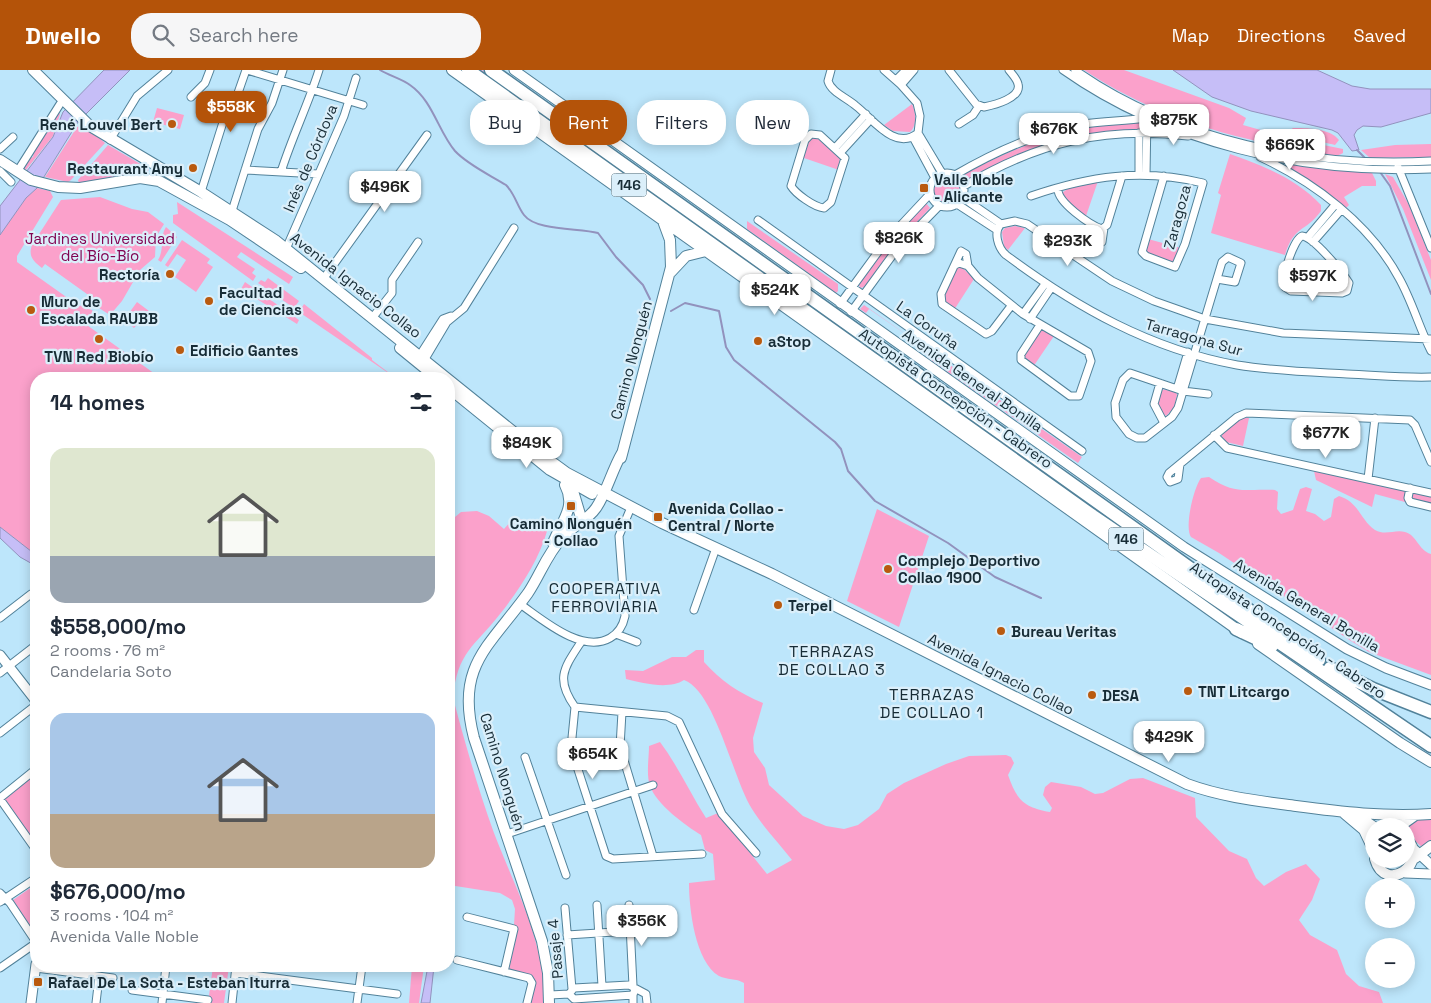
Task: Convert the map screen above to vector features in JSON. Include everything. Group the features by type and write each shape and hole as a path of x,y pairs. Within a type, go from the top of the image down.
{"highway":[{"name":"Autopista Concepción - Cabrero","path":"468,70 1093,516 1431,736"},
{"name":"Autopista Concepción - Cabrero","path":"491,70 1431,746"},
{"path":"1236,628 1330,672 1431,712"}],"main road":[{"name":"Avenida Ignacio Collao","path":"33,70 63,104 83,120 283,255 429,372"},
{"path":"452,70 1236,628 1400,743 1431,762"},
{"path":"0,160 18,173 50,186 80,188 136,179 151,179 198,196"},
{"name":"Avenida Ignacio Collao","path":"198,196 232,211 286,249 441,372"},
{"name":"Camino Nonguén","path":"550,999 542,941 474,738 467,698 470,680 481,656 520,604 561,539 595,510 611,489 670,275 672,250 663,220"},
{"name":"Camino Nonguén","path":"670,275 677,263 686,256 706,251"},
{"name":"Avenida Ignacio Collao","path":"455,383 548,459 629,512 662,523"},
{"name":"Avenida Ignacio Collao","path":"455,393 550,470 828,601 1181,782 1239,798 1352,813 1431,814"},
{"path":"550,470 575,495 582,521"},
{"path":"548,558 569,509 570,498 565,484"},
{"name":"Avenida Ignacio Collao","path":"1340,811 1360,825 1365,834"},
{"name":"Avenida Ignacio Collao","path":"1352,813 1365,821"},
{"name":"Avenida Ignacio Collao","path":"1412,818 1417,815"},
{"path":"1380,868 1385,873 1395,875 1404,873 1412,865 1416,854 1431,846"}],"street":[{"path":"110,140 138,96 168,70"},
{"path":"191,97 205,83 210,70"},
{"path":"198,196 224,119 238,94 247,70 363,105"},
{"path":"232,211 260,123 272,103 283,70"},
{"path":"281,172 292,136 313,90 319,70"},
{"name":"Avenida General Bonilla","path":"514,70 851,312 1184,547 1347,649 1386,668 1431,685"},
{"path":"831,70 828,81 831,88 890,135 903,138 916,135"},
{"path":"884,70 899,82 918,106 916,135 935,178"},
{"path":"899,82 906,70"},
{"path":"899,82 914,70"},
{"path":"949,70 979,106 986,107 1015,94 1018,84 1009,70"},
{"path":"1063,70 1121,105 1233,140 1300,154 1360,161 1431,161"},
{"path":"1075,70 1148,114 1204,138 1251,152 1309,163 1367,169 1431,169"},
{"name":"Inés de Córdova","path":"286,249 349,100 356,78"},
{"path":"18,173 63,104"},
{"path":"1120,120 1121,105"},
{"path":"959,124 973,115 979,106"},
{"path":"964,195 957,204 948,208 939,206 930,194 930,184 942,173 955,175 992,154 1032,138 1076,126 1148,114"},
{"path":"1143,175 1143,133 1148,114"},
{"path":"838,150 869,117"},
{"path":"964,186 1009,160 1043,147 1088,137 1143,133 1204,138"},
{"path":"818,134 838,150 845,160 831,202 826,207 820,208 793,189 791,180 808,135 818,134"},
{"path":"324,278 427,135"},
{"path":"916,135 942,173"},
{"path":"0,149 13,137"},
{"path":"1251,152 1292,174 1338,208 1367,234 1392,266 1428,339 1431,351"},
{"path":"1396,162 1430,244"},
{"path":"245,170 318,174"},
{"path":"0,171 11,182"},
{"path":"955,175 964,186 964,195 969,202 999,227"},
{"name":"Zaragoza","path":"1031,196 1093,178 1143,175 1164,176 1203,183 1182,253 1175,267 1146,256 1142,252 1164,176"},
{"path":"1102,242 1104,228 1107,225 1122,176"},
{"path":"1058,189 1058,196 1064,203 1098,227 1104,228"},
{"path":"840,304 886,242 930,194"},
{"path":"957,204 999,227 1015,221 1027,224 1112,281 1154,301 1205,319 1283,333 1428,339"},
{"path":"851,312 897,248 939,206"},
{"path":"1310,239 1338,208"},
{"name":"La Coruña","path":"758,220 1082,451"},
{"name":"Tarragona Sur","path":"999,227 998,243 1004,253 1048,286 1119,326 1191,353 1270,369 1431,377"},
{"path":"423,357 447,322 464,308 514,228"},
{"path":"1302,236 1310,239 1348,280 1349,287 1347,291 1342,293 1285,288 1283,281 1296,240 1302,236"},
{"path":"373,317 392,293 392,280 418,242"},
{"path":"968,266 966,254 962,251 940,296 944,306 984,334 992,331 1011,306"},
{"path":"956,265 962,263 968,266 974,274 1011,306 1090,354 1091,360 1079,396 1072,397 1067,394 1021,360 1021,354 1040,325"},
{"path":"1208,394 1180,390 1134,373 1128,374 1123,380 1115,412 1119,423 1129,434 1137,438 1147,436 1177,411 1180,390 1191,353 1205,319 1216,279"},
{"path":"1023,314 1048,286"},
{"path":"1030,319 1048,286"},
{"path":"1160,383 1154,404 1164,423"},
{"path":"1180,464 1214,435 1243,414 1412,421 1431,462"},
{"path":"1368,479 1375,418"},
{"path":"1214,435 1227,448 1431,493"},
{"path":"1410,488 1408,498 1410,502 1431,507"},
{"path":"520,604 581,642 598,642 616,634 623,623 625,612 619,534 629,512"},
{"path":"694,610 716,548"},
{"path":"0,618 30,595"},
{"path":"616,634 637,642"},
{"path":"581,642 563,674 565,689 575,707 570,743 608,857 702,854"},
{"path":"0,673 30,650"},
{"path":"0,655 30,693"},
{"path":"575,707 670,716 679,722 722,814 756,852"},
{"path":"0,733 30,710"},
{"path":"622,712 620,746 653,856"},
{"path":"525,757 566,875"},
{"path":"30,773 0,798 30,841"},
{"path":"507,834 653,785"},
{"path":"1416,854 1431,865"},
{"path":"1404,873 1431,874"},
{"path":"30,882 2,898 30,934"},
{"path":"597,905 602,986"},
{"path":"629,905 633,993"},
{"name":"Pasaje 4","path":"565,908 570,996"},
{"path":"467,917 514,929 504,972"},
{"path":"567,935 630,930"},
{"path":"0,968 30,946"},
{"path":"457,960 531,980 527,1003"},
{"path":"31,1003 35,972"},
{"path":"73,972 113,978"},
{"path":"162,1003 165,972"},
{"path":"232,1003 236,972"},
{"path":"249,972 397,994"},
{"path":"357,1003 361,972"},
{"path":"96,1003 98,976"},
{"path":"550,999 570,996 602,986 646,994 647,1003"},
{"path":"132,990 208,1000"},
{"path":"570,996 599,1000 633,993"}],"green space":[{"path":"474,70 482,70 524,100 516,100"},
{"path":"1084,70 1124,70 1229,108 1246,118 1243,125 1289,138 1343,149 1343,153 1334,156 1323,155 1216,131 1188,122 1135,99 1109,86"},
{"path":"912,104 915,119 914,126 910,132 893,131 884,125"},
{"path":"157,108 184,115 180,129 153,122"},
{"path":"540,111 550,118 550,124 540,117"},
{"path":"58,112 60,114 53,136 26,170 23,168 28,159 33,157 34,150 47,131 51,129"},
{"path":"1117,123 1140,123 1143,127 1141,129 1072,138 1009,159 967,180 963,175 1001,156 1038,141 1075,130"},
{"path":"83,124 105,143 68,182 45,177 77,127"},
{"path":"1292,128 1324,131 1339,140 1335,145 1312,140 1300,136"},
{"path":"815,136 840,156 839,170 801,157 805,145 809,145 809,139"},
{"path":"1431,144 1431,157 1370,158 1361,150 1395,145"},
{"path":"108,145 149,169 147,173 79,183 78,180"},
{"path":"579,145 587,145 1261,625 1105,519"},
{"path":"1230,154 1267,168 1290,180 1321,205 1321,211 1292,239 1285,255 1211,233 1221,195 1218,193"},
{"path":"1292,165 1372,173 1376,186 1362,186 1344,197 1349,205 1346,208 1291,168"},
{"path":"1385,174 1393,177 1409,205 1431,260 1431,280 1403,209"},
{"path":"947,178 956,182 960,191 956,200 947,204 938,200 934,191 938,182"},
{"path":"1098,181 1086,216 1065,202 1062,193 1070,187"},
{"path":"37,188 50,191 53,197 17,256 17,262 79,306 84,305 105,319 102,322 90,314 84,323 152,372 30,372 30,550 0,527 0,235 26,198"},
{"name":"Jardines Universidad del Bío-Bío","path":"100,197 132,209 148,212 164,224 156,237 155,257 140,270 122,301 110,315 91,303 94,299 45,264 42,268 34,261 31,255 32,245 61,200"},
{"path":"177,202 293,277 289,284 241,252 237,257 255,269 252,273 256,276 253,281 173,223 173,215 178,214"},
{"path":"926,203 930,208 897,243 864,287 860,288 859,285 882,252"},
{"path":"747,221 838,284 838,291 836,293 747,229"},
{"path":"1015,226 1025,228 1008,250 1004,246 1002,232 1005,228"},
{"path":"166,227 177,237 161,262 158,260"},
{"path":"1148,239 1181,248 1176,264 1149,255 1145,251"},
{"path":"182,240 210,259 207,263 213,267 196,292 175,277 186,260 177,254 168,267 165,265"},
{"path":"1326,263 1344,284 1341,288 1318,287"},
{"path":"962,267 974,279 954,310 944,302 943,296 956,268"},
{"path":"268,278 299,301 294,308 258,283 261,280 265,282"},
{"path":"245,282 299,320 297,324 241,289"},
{"path":"137,302 149,311 134,328 124,320"},
{"path":"304,304 388,372 387,372 299,312"},
{"path":"864,305 1082,457 1078,463 928,358 917,342 869,309 866,313 860,309"},
{"path":"1040,330 1044,330 1054,336 1033,367 1024,361 1023,355"},
{"path":"1161,389 1176,392 1177,395 1174,408 1166,416 1158,409 1157,400"},
{"path":"1242,417 1249,418 1243,446 1226,442 1222,437 1222,433"},
{"path":"1314,471 1431,497 1431,509 1375,494 1372,507 1316,480"},
{"path":"1209,477 1234,489 1275,490 1278,492 1277,509 1281,514 1293,510 1300,489 1306,487 1312,489 1306,511 1315,514 1324,521 1331,517 1334,499 1339,496 1351,503 1375,530 1379,532 1401,531 1412,536 1423,549 1431,554 1431,675 1369,652 1219,553 1191,537 1189,532 1189,516 1193,498 1201,478"},
{"name":"Complejo Deportivo Collao 1900","path":"877,509 929,536 899,627 847,601"},
{"path":"477,511 489,516 504,529 513,519 518,519 527,520 547,531 534,564 500,614 469,651 463,660 455,682 455,517 461,512"},
{"path":"696,650 704,650 704,662 710,669 738,691 763,703 753,738 754,752 765,768 769,785 803,816 826,826 844,829 858,825 879,809 887,794 904,783 969,756 1006,755 1011,757 1014,763 1008,775 1018,796 1033,808 1050,812 1052,808 1043,795 1045,787 1051,782 1081,787 1095,794 1103,793 1130,779 1143,778 1195,798 1196,817 1229,851 1247,859 1256,878 1264,886 1286,872 1306,864 1320,879 1312,900 1299,920 1310,935 1337,950 1346,974 1359,986 1379,992 1383,1003 744,1003 744,983 719,976 704,959 699,947 692,920 689,883 715,880 713,854 705,850 701,835 672,814 654,793 648,776 649,746 660,742 673,760 706,818 718,813 767,874 792,860 752,809 714,718 695,687 684,680 671,685 663,685 647,684 626,679 625,670 643,671 672,657 686,657"},
{"path":"455,705 488,816 534,936 543,979 545,1003 530,1003 535,985 509,969 518,928 514,925 515,909 512,900 500,893 455,886"},
{"path":"30,778 30,837 4,799"},
{"path":"1431,818 1431,841 1422,847 1415,841 1415,819"},
{"path":"30,888 30,926 13,900"},
{"path":"212,972 228,972 224,1003 208,1003"},
{"path":"412,972 423,972 419,1003 409,1003"}],"shaded area":[{"path":"104,70 130,70 78,122 37,188 26,198 0,235 0,206 53,137 63,112"},
{"path":"1173,70 1317,70 1352,86 1370,89 1431,89 1431,113 1381,127 1363,126 1354,135 1359,150 1352,151 1338,133 1332,130 1251,111 1212,97"},
{"path":"0,527 30,550 30,563 20,557 0,538"},
{"path":"427,972 433,972 430,1003 421,1003"}],"waterway":[{"path":"380,70 407,83 418,92 430,108 455,151 473,165 506,185 512,192 524,215 538,224 598,233 616,257 643,285 650,299"},
{"path":"1357,150 1366,159"},
{"path":"1380,172 1390,186 1431,294"},
{"path":"671,311 685,303 719,311 726,347 734,360 835,442 841,449 848,471 875,501 948,543 995,577 1041,598"}],"place":[{"name":"René Louvel Bert","path":"172,124"},
{"name":"Restaurant Amy","path":"193,168"},
{"name":"Valle Noble - Alicante","path":"924,188"},
{"name":"Rectoría","path":"170,274"},
{"name":"Facultad de Ciencias","path":"209,301"},
{"name":"Muro de Escalada RAUBB","path":"31,310"},
{"name":"TVN Red Biobío","path":"99,339"},
{"name":"aStop","path":"758,341"},
{"name":"Edificio Gantes","path":"180,350"},
{"name":"Camino Nonguén - Collao","path":"571,506"},
{"name":"Avenida Collao - Central / Norte","path":"658,517"},
{"name":"Complejo Deportivo Collao 1900","path":"888,569"},
{"name":"Terpel","path":"778,605"},
{"name":"Bureau Veritas","path":"1001,631"},
{"name":"TNT Litcargo","path":"1188,691"},
{"name":"DESA","path":"1092,695"},
{"name":"Rafael De La Sota - Esteban Iturra","path":"38,982"}],"district":[{"name":"COOPERATIVA FERROVIARIA","path":"605,597"},
{"name":"TERRAZAS DE COLLAO 3","path":"832,660"},
{"name":"TERRAZAS DE COLLAO 1","path":"932,703"}]}
